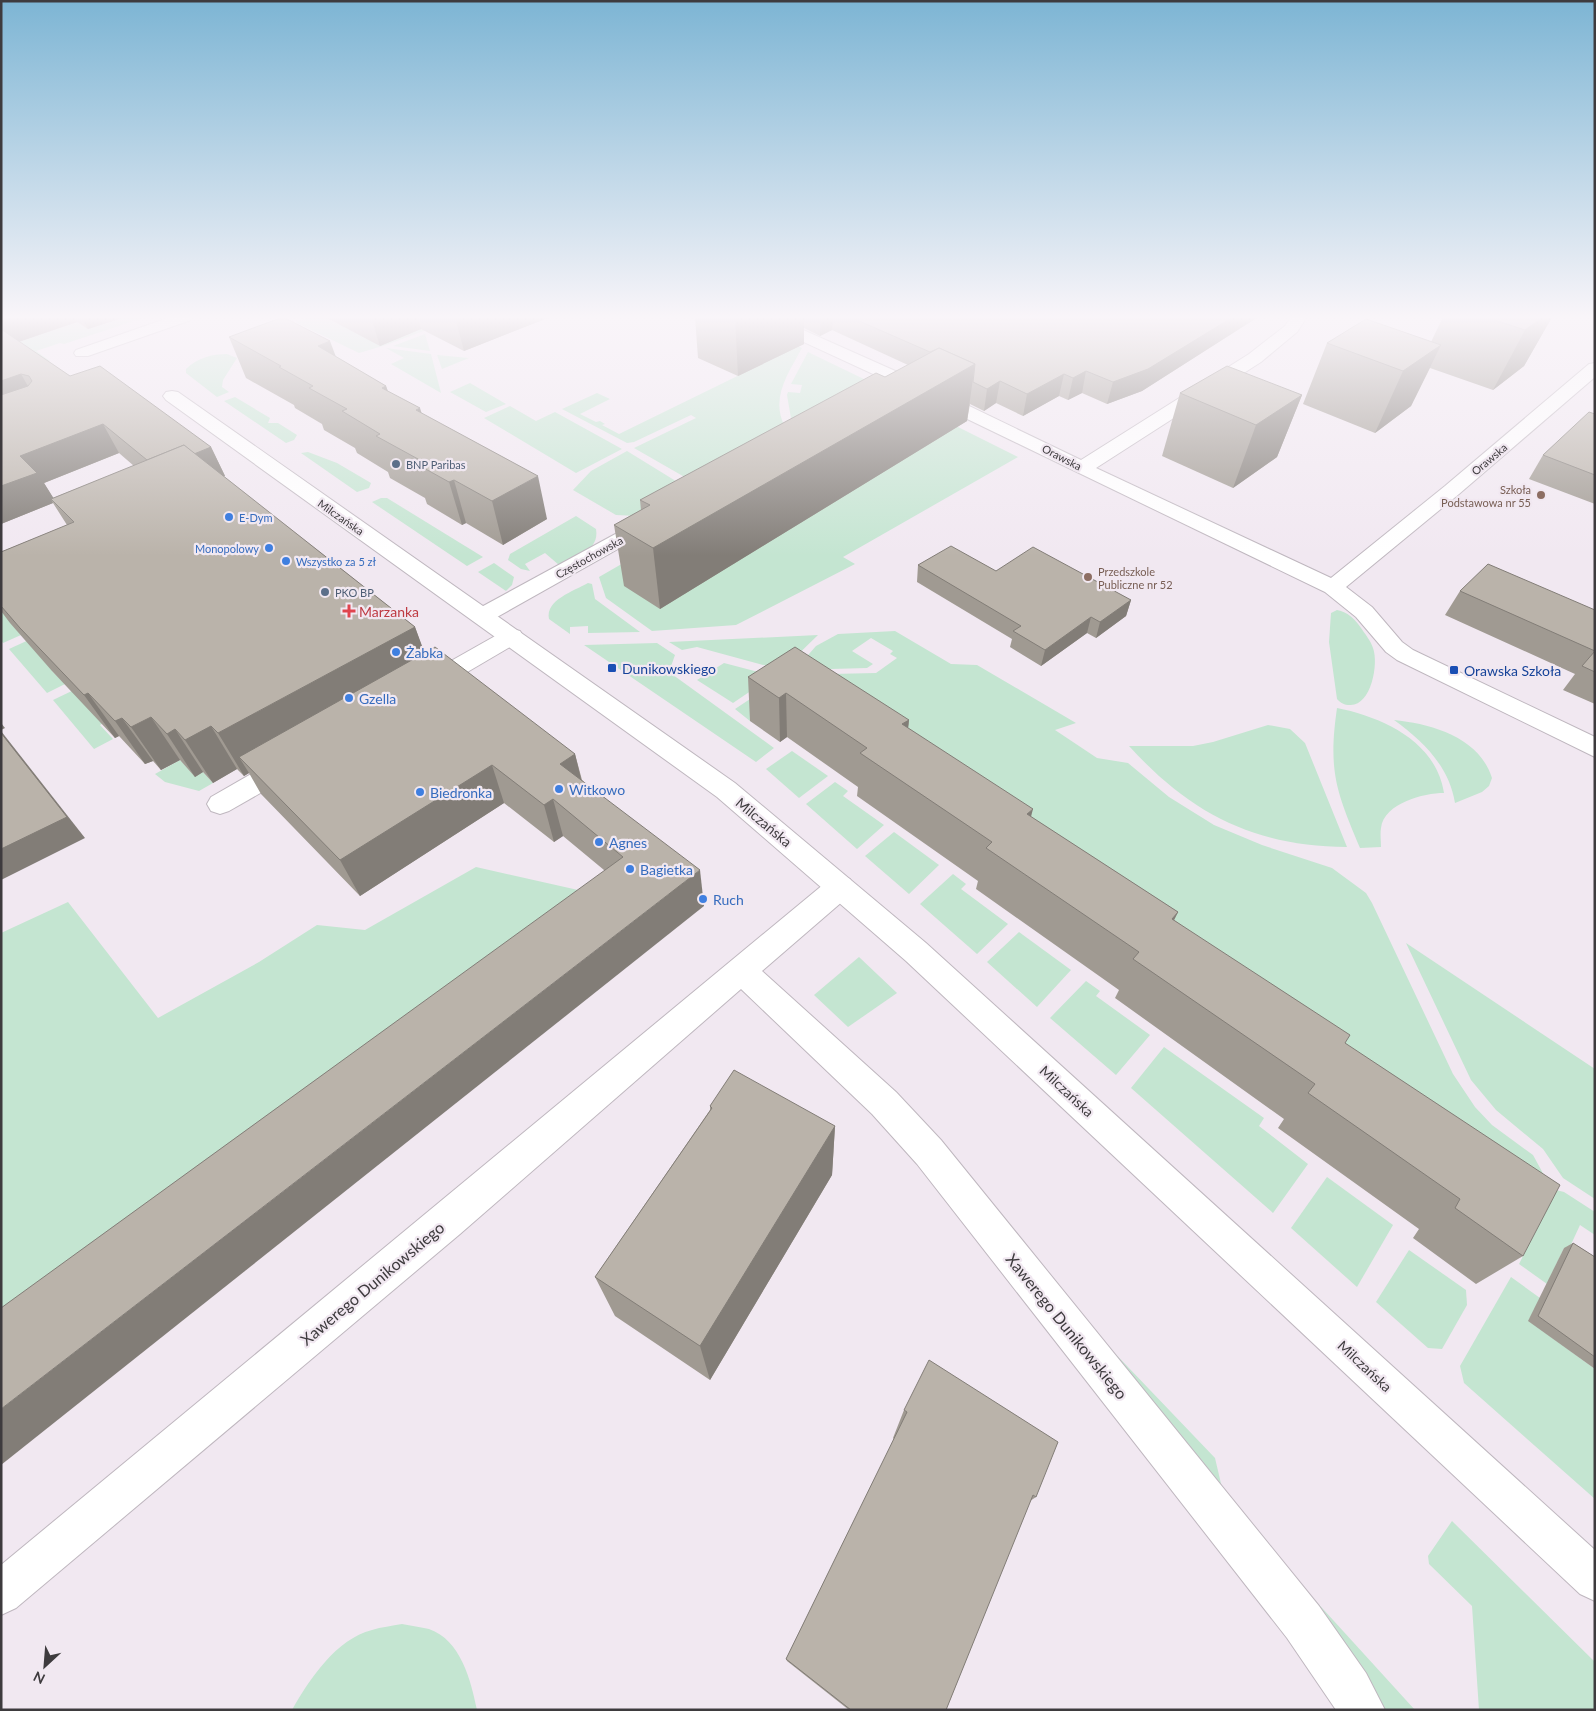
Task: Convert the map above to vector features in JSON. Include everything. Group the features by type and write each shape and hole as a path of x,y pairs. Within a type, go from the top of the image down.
{"street":[{"name":"Milczańska","path":"173,397 726,790 916,952 1595,1579"},
{"name":"Orawska","path":"936,397 1333,587 1358,606 1394,647 1405,655 1595,748"},
{"path":"1082,468 1194,397"},
{"name":"Orawska","path":"1333,587 1466,479 1561,397"},
{"name":"Częstochowska","path":"482,616 670,512"},
{"path":"405,698 512,636"},
{"path":"220,804 304,755"},
{"name":"Xawerego Dunikowskiego","path":"1,1593 447,1221 840,886"},
{"name":"Xawerego Dunikowskiego","path":"740,970 884,1103 929,1152 1303,1622 1350,1689 1362,1710"}],"green space":[{"path":"235,397 270,418 268,423 278,423 297,435 294,440 286,443 224,401"},
{"path":"459,397 494,397 506,404 486,412"},
{"path":"589,397 605,397 610,399 580,414 596,422 600,421 605,424 602,425 619,434 695,397 780,397 779,406 785,427 688,479 634,448 696,418 691,415 634,442 627,443 562,409"},
{"path":"787,397 842,397 792,424"},
{"path":"510,406 536,421 555,412 622,449 576,473 484,418"},
{"path":"928,412 1018,457 843,557 855,564 736,625 652,631 606,598 599,577 639,554"},
{"path":"627,451 679,483 637,516 616,515 573,490 591,471"},
{"path":"308,452 337,463 371,483 369,488 357,492 301,453"},
{"path":"381,498 387,498 483,557 467,566 372,502"},
{"path":"576,516 596,529 594,543 579,556 559,565 545,553 525,564 530,571 521,569 508,560 510,554"},
{"path":"494,563 514,577 512,585 506,591 478,572"},
{"path":"588,583 592,584 595,599 640,632 588,633 588,626 570,627 570,634 549,619 551,606 556,601"},
{"path":"1,610 21,635 3,643 1,640"},
{"path":"1337,610 1351,616 1371,643 1375,655 1374,673 1368,692 1363,699 1350,705 1343,704 1337,699 1329,642 1331,613"},
{"path":"895,631 951,664 977,665 1076,723 1055,730 1097,758 1128,763 1169,797 1214,825 1262,845 1332,868 1366,893 1453,1074 1475,1107 1492,1125 1533,1155 1545,1177 898,767 750,721 735,709 786,675 876,673 897,658 890,654 893,651 871,638 852,651 873,664 867,668 795,670 816,646 838,634"},
{"path":"818,635 782,670 697,647 682,650 669,642"},
{"path":"33,638 53,672 65,684 47,693 9,649"},
{"path":"657,643 675,655 669,672 774,748 756,762 584,645"},
{"path":"724,663 773,676 733,703 697,680"},
{"path":"78,688 107,721 100,725 113,739 94,749 53,700"},
{"path":"1337,708 1372,718 1404,734 1430,759 1439,775 1444,793 1416,797 1389,812 1381,828 1381,847 1360,848 1345,811 1336,780 1334,765 1333,748"},
{"path":"1394,720 1438,729 1465,743 1477,752 1486,764 1492,778 1489,786 1482,792 1455,803 1452,790 1441,766 1415,737"},
{"path":"1268,725 1290,729 1305,743 1347,847 1313,845 1282,840 1254,833 1226,822 1201,808 1176,790 1152,770 1129,746 1193,746 1213,742"},
{"path":"792,751 828,776 799,798 766,769"},
{"path":"180,760 195,776 203,772 213,783 199,791 165,782 155,774"},
{"path":"835,782 848,791 843,796 884,825 857,849 806,804"},
{"path":"894,832 939,865 909,894 865,856"},
{"path":"476,867 587,892 1,1320 1,933 68,902 158,1018 259,962 317,925 365,930"},
{"path":"953,874 966,884 961,889 1008,924 977,954 920,904"},
{"path":"1019,932 1071,970 1037,1007 987,962"},
{"path":"1406,943 1595,1069 1595,1199 1563,1178 1543,1149 1496,1110 1471,1080"},
{"path":"859,957 897,993 848,1027 814,995"},
{"path":"1086,981 1100,991 1096,996 1150,1035 1116,1075 1050,1018"},
{"path":"1164,1047 1264,1118 1259,1126 1308,1164 1273,1213 1131,1088"},
{"path":"1327,1177 1393,1225 1357,1287 1291,1228"},
{"path":"1556,1190 1564,1192 1595,1212 1595,1235 1580,1225 1568,1251 1564,1248 1547,1284 1519,1264"},
{"path":"1409,1250 1466,1290 1467,1305 1442,1349 1428,1348 1376,1302"},
{"path":"1511,1277 1540,1298 1529,1321 1595,1369 1595,1499 1464,1383 1460,1366"},
{"path":"1062,1298 1215,1458 1223,1492 1272,1553 1415,1710 1381,1710"},
{"path":"1452,1521 1595,1662 1595,1710 1479,1710 1472,1606 1429,1564 1428,1556"},
{"path":"402,1624 429,1629 440,1634 449,1642 457,1652 468,1675 477,1710 292,1710 315,1674 335,1651 359,1635 383,1627"}],"building":[{"path":"1,397 142,397 211,447 194,454 184,445 147,460 103,424 20,456 37,473 1,486"},
{"path":"325,397 399,397 420,408 416,410 538,476 492,501 454,480 449,482 413,462 418,459 376,436 380,434 342,411 347,409"},
{"path":"832,397 918,397 653,548 614,525 650,505 640,500"},
{"path":"1189,397 1299,397 1256,425"},
{"path":"1589,412 1595,414 1595,475 1543,455"},
{"path":"184,445 415,627 218,733 211,726 185,740 175,729 167,734 151,717 131,727 122,718 115,721 88,693 84,695 1,606 1,552 74,522 51,499"},
{"path":"951,546 996,571 1033,547 1131,600 1100,622 1091,617 1045,650 1013,631 1021,626 918,565"},
{"path":"1488,564 1595,610 1595,651 1460,591"},
{"path":"435,647 575,754 560,764 700,870 1,1409 1,1308 623,857 553,799 544,805 492,765 340,860 239,757"},
{"path":"795,647 909,720 902,724 1033,809 1027,814 1178,912 1172,919 1350,1035 1345,1043 1560,1185 1523,1256 1455,1208 1460,1199 1308,1093 1315,1084 1133,959 1139,952 986,848 992,842 860,753 867,748 786,693 779,698 748,677"},
{"path":"1595,651 1595,672 1582,666"},
{"path":"1,733 67,817 1,849"},
{"path":"734,1070 835,1126 700,1346 595,1277 712,1108 710,1106"},
{"path":"1573,1243 1595,1257 1595,1357 1538,1316"},
{"path":"929,1360 1058,1442 1036,1497 1033,1495 946,1710 851,1710 786,1659 907,1412 904,1410"}],"place":[{"name":"BNP Paribas","path":"396,464"},
{"name":"Szkoła Podstawowa nr 55","path":"1541,495"},
{"name":"E-Dym","path":"229,517"},
{"name":"Monopolowy","path":"269,548"},
{"name":"Wszystko za 5 zł","path":"286,561"},
{"name":"Przedszkole Publiczne nr 52","path":"1088,577"},
{"name":"PKO BP","path":"325,592"},
{"name":"Marzanka","path":"349,611"},
{"name":"Żabka","path":"396,652"},
{"name":"Dunikowskiego","path":"612,668"},
{"name":"Orawska Szkoła","path":"1454,670"},
{"name":"Gzella","path":"349,698"},
{"name":"Witkowo","path":"559,789"},
{"name":"Biedronka","path":"420,792"},
{"name":"Agnes","path":"599,842"},
{"name":"Bagietka","path":"630,869"},
{"name":"Ruch","path":"703,899"}]}
